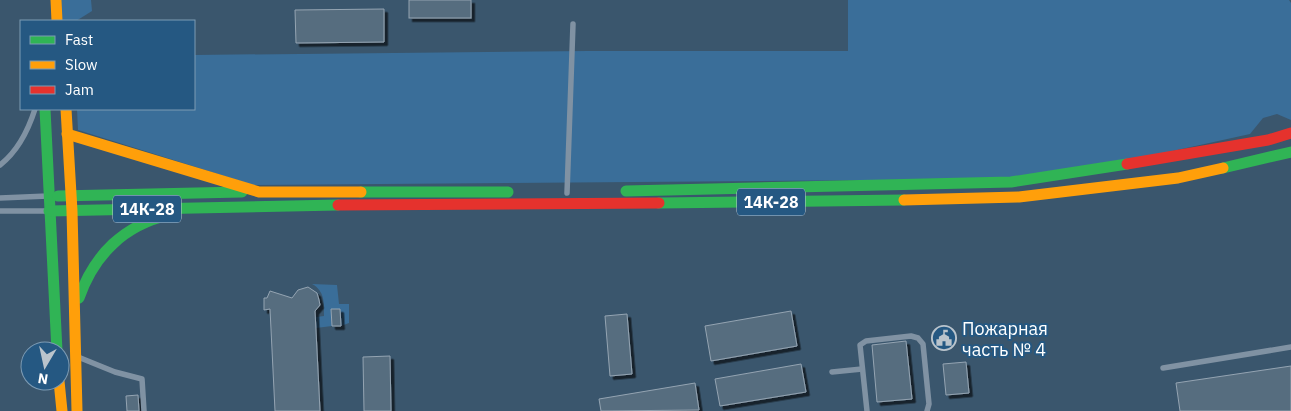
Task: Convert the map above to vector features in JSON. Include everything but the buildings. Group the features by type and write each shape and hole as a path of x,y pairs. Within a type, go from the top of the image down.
{"main road":[{"path":"45,0 45,20"},
{"path":"56,0 57,20"},
{"path":"45,110 56,341"},
{"path":"66,110 72,211 77,411"},
{"name":"14К-28","path":"48,196 259,192 567,193 1011,182 1268,140 1291,132"},
{"path":"67,134 259,192"},
{"name":"14К-28","path":"49,211 246,205 803,202 1019,197 1178,178 1291,152"},
{"path":"75,311 84,279 100,255 123,235 152,218 246,205"},
{"path":"60,391 62,411"}],"lane":[{"path":"567,193 573,24"},
{"path":"0,166 8,159 28,130 35,110"},
{"path":"0,198 48,196"},
{"path":"0,211 49,211"},
{"path":"867,411 860,345 866,341 911,336 918,338 923,344 929,404 927,411"},
{"path":"1163,368 1291,347"},
{"path":"75,356 115,372 142,379 144,411"},
{"path":"832,372 862,369"}],"shaded area":[{"path":"61,0 91,0 92,11 78,20 62,20"},
{"path":"848,0 1289,0 1291,3 1291,120 1277,114 1263,118 1250,134 1159,154 1000,179 253,185 78,130 77,110 195,110 195,55 589,51 848,51"},
{"path":"312,284 337,285 339,304 349,304 349,323 341,326 331,309 332,326 316,328 316,317 324,316 324,302 322,294"}],"traffic: fast":[{"path":"45,110 57,341"},
{"path":"1223,168 1291,152"},
{"path":"626,191 1011,182 1127,164"},
{"path":"58,196 242,192"},
{"path":"361,192 508,192"},
{"path":"659,203 904,200"},
{"path":"49,211 338,205"},
{"path":"79,298 93,268 113,244 138,226 169,215"}],"traffic: slow":[{"path":"56,0 57,20"},
{"path":"66,110 72,211 77,411"},
{"path":"67,134 259,192 361,192"},
{"path":"904,200 1019,197 1178,178 1223,168"},
{"path":"60,391 62,411"}],"traffic: jam":[{"path":"1127,164 1268,140 1291,133"},
{"path":"338,205 659,203"}],"place":[{"name":"Пожарная часть № 4","path":"944,338"}]}
